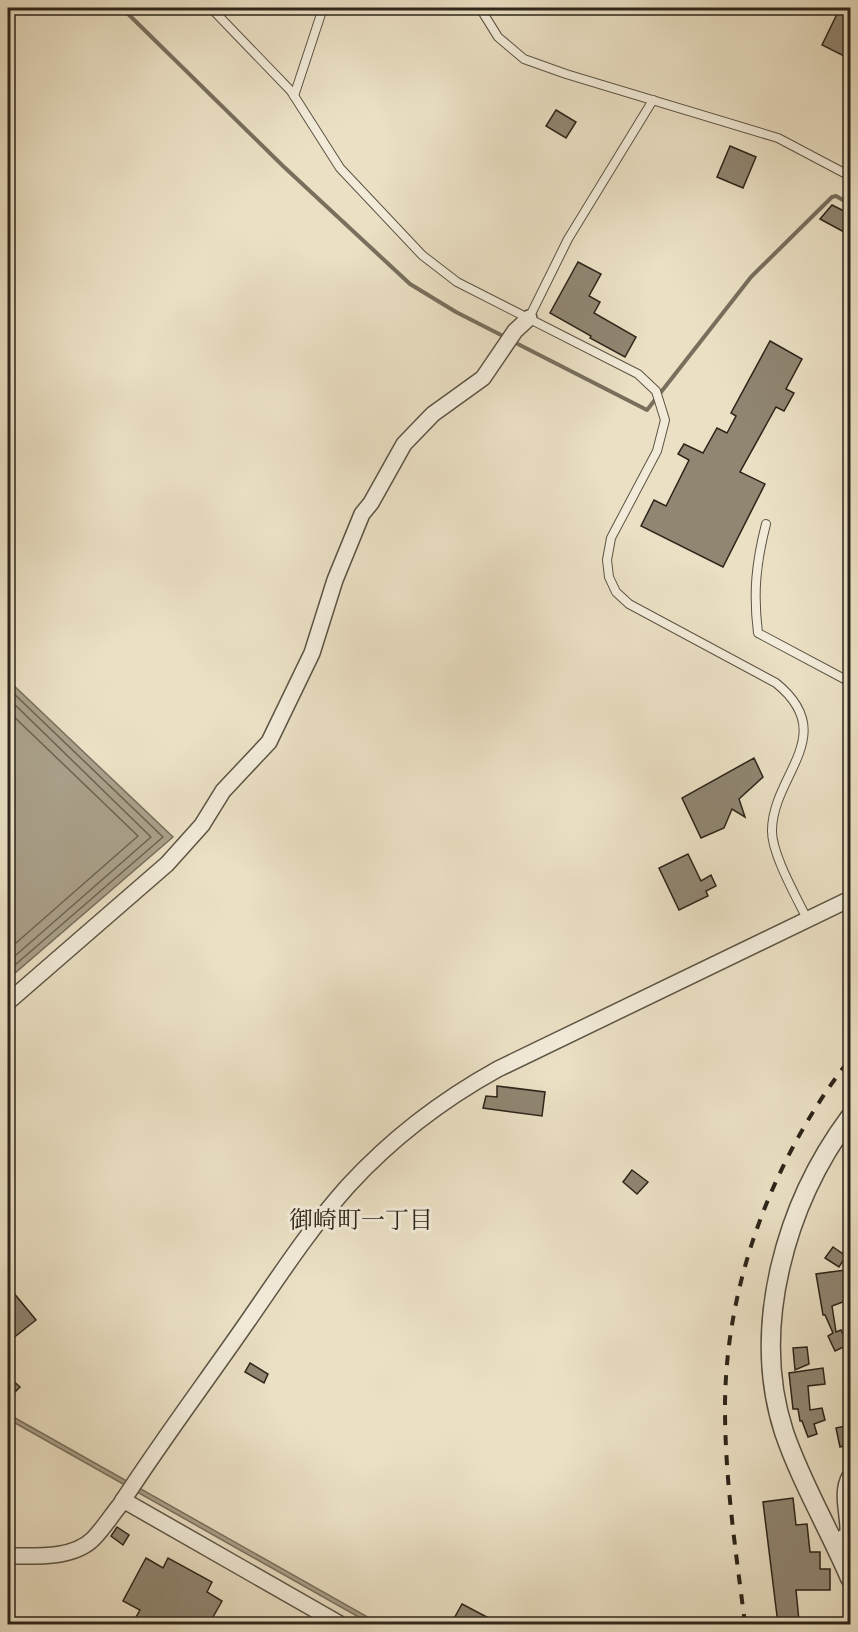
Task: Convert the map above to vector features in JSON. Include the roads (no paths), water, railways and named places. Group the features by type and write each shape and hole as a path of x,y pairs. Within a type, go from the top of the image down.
{"street":[{"path":"8,1002 167,864 202,825 223,791 269,742 312,653 335,580 362,514 371,503 404,444 433,414 483,378 515,331 529,318"},
{"path":"8,1556 53,1555 76,1551 93,1540 324,1215 369,1164 435,1108 467,1086 498,1069 850,899"},
{"path":"850,1117 825,1157 806,1195 779,1273 771,1319 770,1360 784,1432 850,1578"},
{"path":"835,1544 848,1534 849,1521 844,1490 850,1476"},
{"path":"128,1493 340,1624"}],"lane":[{"path":"211,8 294,96 340,168 422,255 457,282 638,374 656,392 665,420 657,451 611,538 607,560 609,577 616,592 629,604 776,683 788,693 798,708 803,724 804,741 773,815 771,832 773,846 808,921"},
{"path":"294,96 323,8"},
{"path":"480,8 498,37 524,59 566,74 778,138 850,176"},
{"path":"529,318 568,239 653,100"},
{"path":"766,524 757,558 755,607 758,633 850,682"}],"water":[{"path":"8,680 173,837 8,979"},
{"path":"8,1414 380,1624 371,1624 8,1419"}],"waterway":[{"path":"122,8 283,166 410,284 456,312 505,337"},
{"path":"512,341 647,410 751,277 832,197 836,196 850,204"}],"railway":[{"path":"745,1624 725,1435 727,1361 734,1314 759,1223 777,1179 798,1137 850,1059"}],"district":[{"name":"御崎町一丁目","path":"361,1220"}]}
